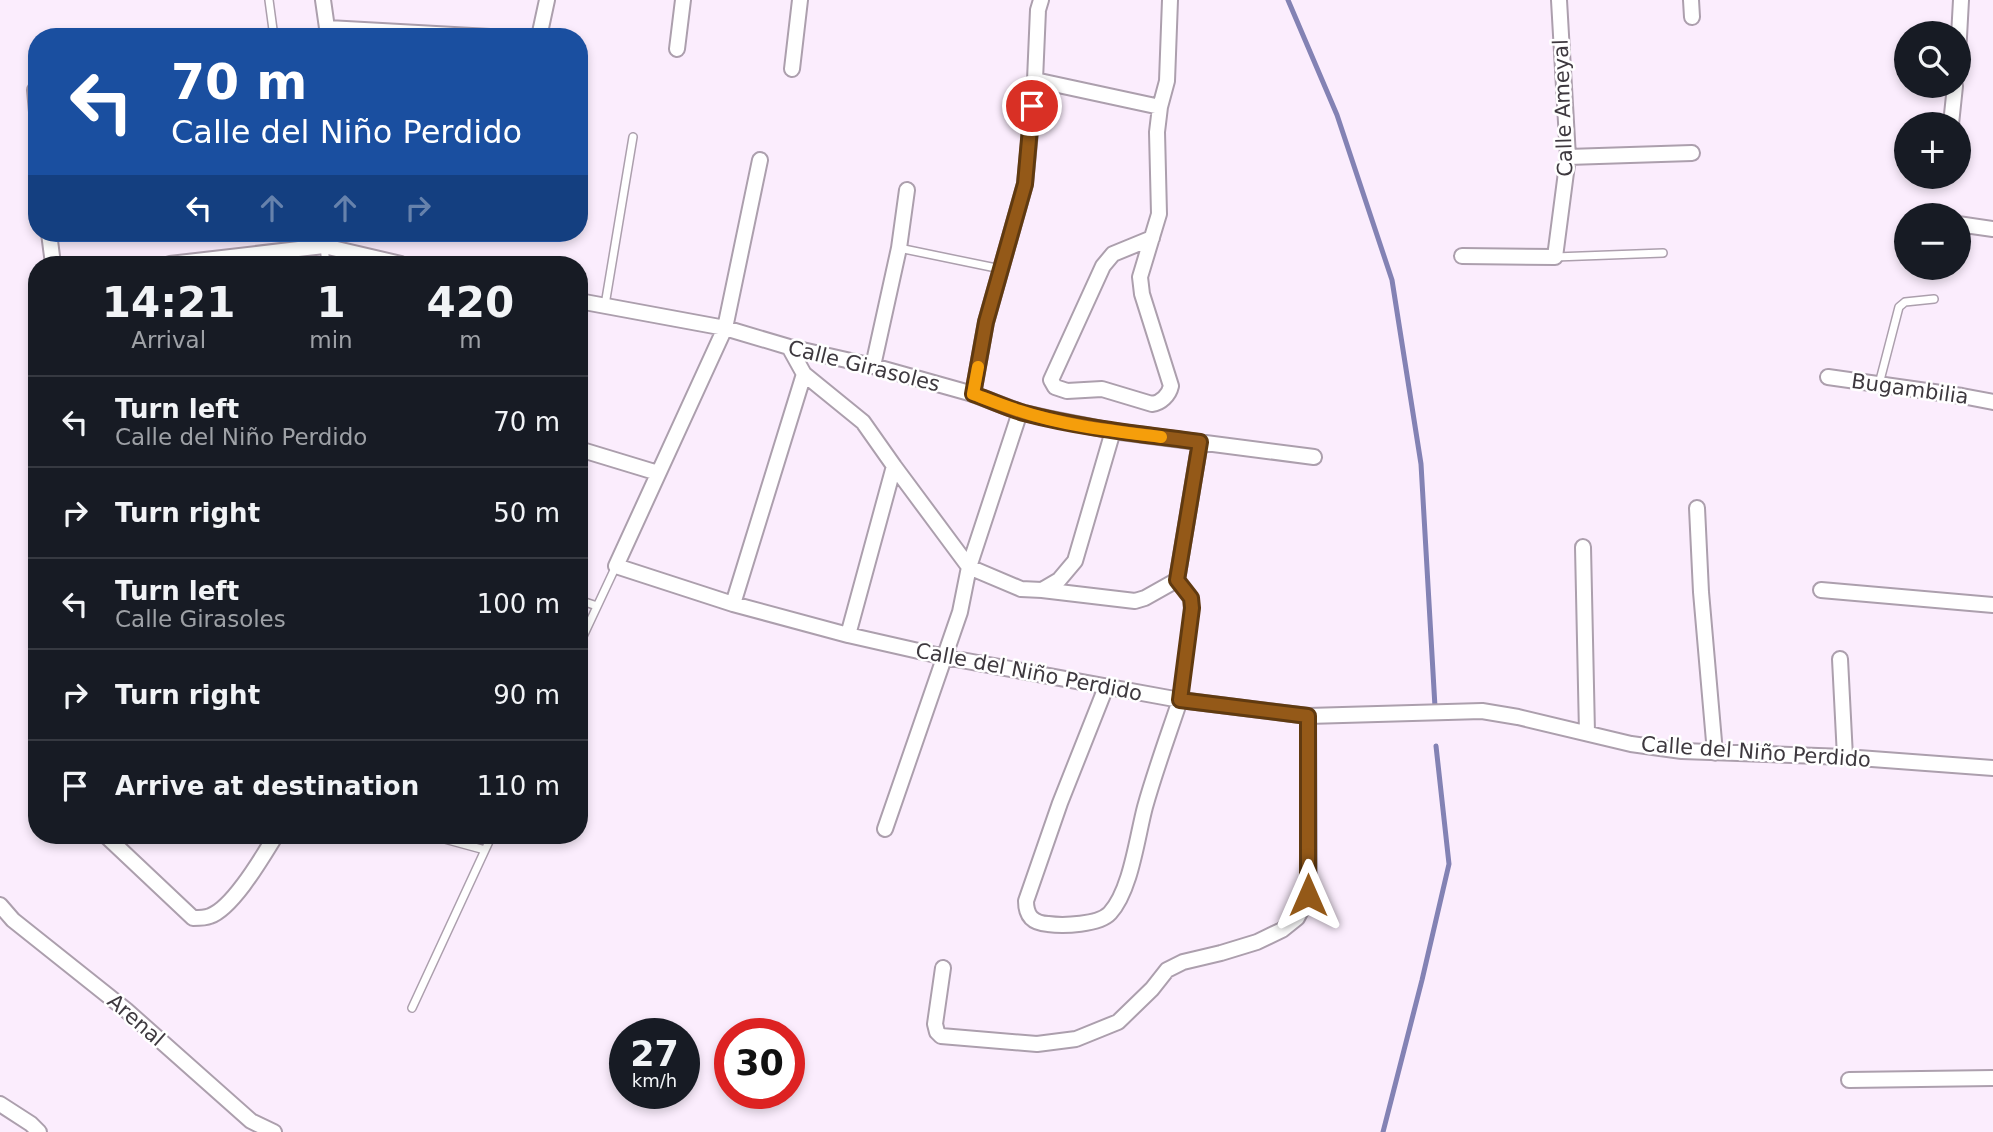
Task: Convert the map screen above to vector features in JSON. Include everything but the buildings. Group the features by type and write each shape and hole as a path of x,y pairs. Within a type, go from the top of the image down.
{"street":[{"path":"323,0 327,28"},
{"path":"541,28 547,0"},
{"path":"677,49 683,0"},
{"path":"792,69 800,0"},
{"path":"973,394 986,322 1025,184 1035,80 1038,10 1041,0"},
{"path":"1152,238 1113,254 1103,266 1051,380 1055,387 1067,391 1102,389 1152,404 1158,404 1169,393 1171,386 1142,294 1140,277 1152,238 1159,214 1157,132 1167,81 1170,0"},
{"name":"Calle Ameyal","path":"1555,257 1568,157 1559,0"},
{"path":"1691,0 1692,17"},
{"path":"1960,21 1961,0"},
{"path":"1035,80 1160,107"},
{"path":"1568,157 1692,153"},
{"path":"616,566 725,328 760,160"},
{"path":"873,366 899,248 907,190"},
{"path":"1971,226 1993,229"},
{"path":"219,256 306,242"},
{"path":"333,242 376,256"},
{"path":"1462,256 1555,257"},
{"name":"Calle Girasoles","path":"588,303 725,328 973,394 1020,412 1113,431 1314,457"},
{"path":"789,347 804,374 863,422 969,567 1021,589 1135,601 1177,580 1200,442"},
{"path":"733,604 804,374"},
{"name":"Bugambilia","path":"1828,377 1993,402"},
{"path":"885,830 960,612 969,567 1020,412"},
{"path":"1042,590 1059,580 1074,561 1113,431"},
{"path":"588,452 658,473"},
{"path":"848,635 894,466"},
{"path":"1698,508 1701,592 1716,753"},
{"path":"1583,547 1587,733"},
{"name":"Calle del Niño Perdido","path":"616,566 733,604 848,635 945,657 1180,700 1308,716 1482,711 1631,744 1716,753 1845,757 1993,768"},
{"path":"1821,590 1993,605"},
{"path":"1840,659 1845,757"},
{"path":"1106,687 1060,803 1026,901 1026,910 1030,917 1041,924 1087,923 1100,920 1109,915 1119,900 1129,877 1146,806 1180,700"},
{"path":"943,968 935,1024 941,1036 1037,1044 1076,1039 1118,1022 1152,989 1167,970 1183,962 1257,942 1282,930 1297,918 1308,895 1308,716"},
{"path":"114,844 193,919 210,916 228,902 251,874 270,844"},
{"name":"Arenal","path":"0,905 13,920 127,1010 251,1121 274,1132"},
{"path":"1849,1080 1993,1078"},
{"path":"0,1104 39,1132"}],"lane":[{"path":"269,0 273,28"},
{"path":"605,306 633,137"},
{"path":"899,248 1001,269"},
{"path":"1555,257 1663,253"},
{"path":"1879,384 1899,307 1905,302 1934,299"},
{"path":"588,626 616,566"},
{"path":"1177,580 1191,598 1192,608 1180,700"},
{"path":"588,603 597,606"},
{"path":"463,844 485,850"},
{"path":"412,1008 488,844"}],"waterway":[{"path":"1288,0 1337,115 1392,280 1421,464 1435,707"},
{"path":"1383,1132 1449,864 1436,746"}],"slow traffic":[{"path":"978,367 973,394 1020,412 1113,431 1161,437"}],"route":[{"path":"1032,106 1025,184 986,322 973,394 1020,412 1047,418 1113,431 1200,442 1177,580 1191,598 1192,608 1180,700 1308,716 1308,895"}]}
